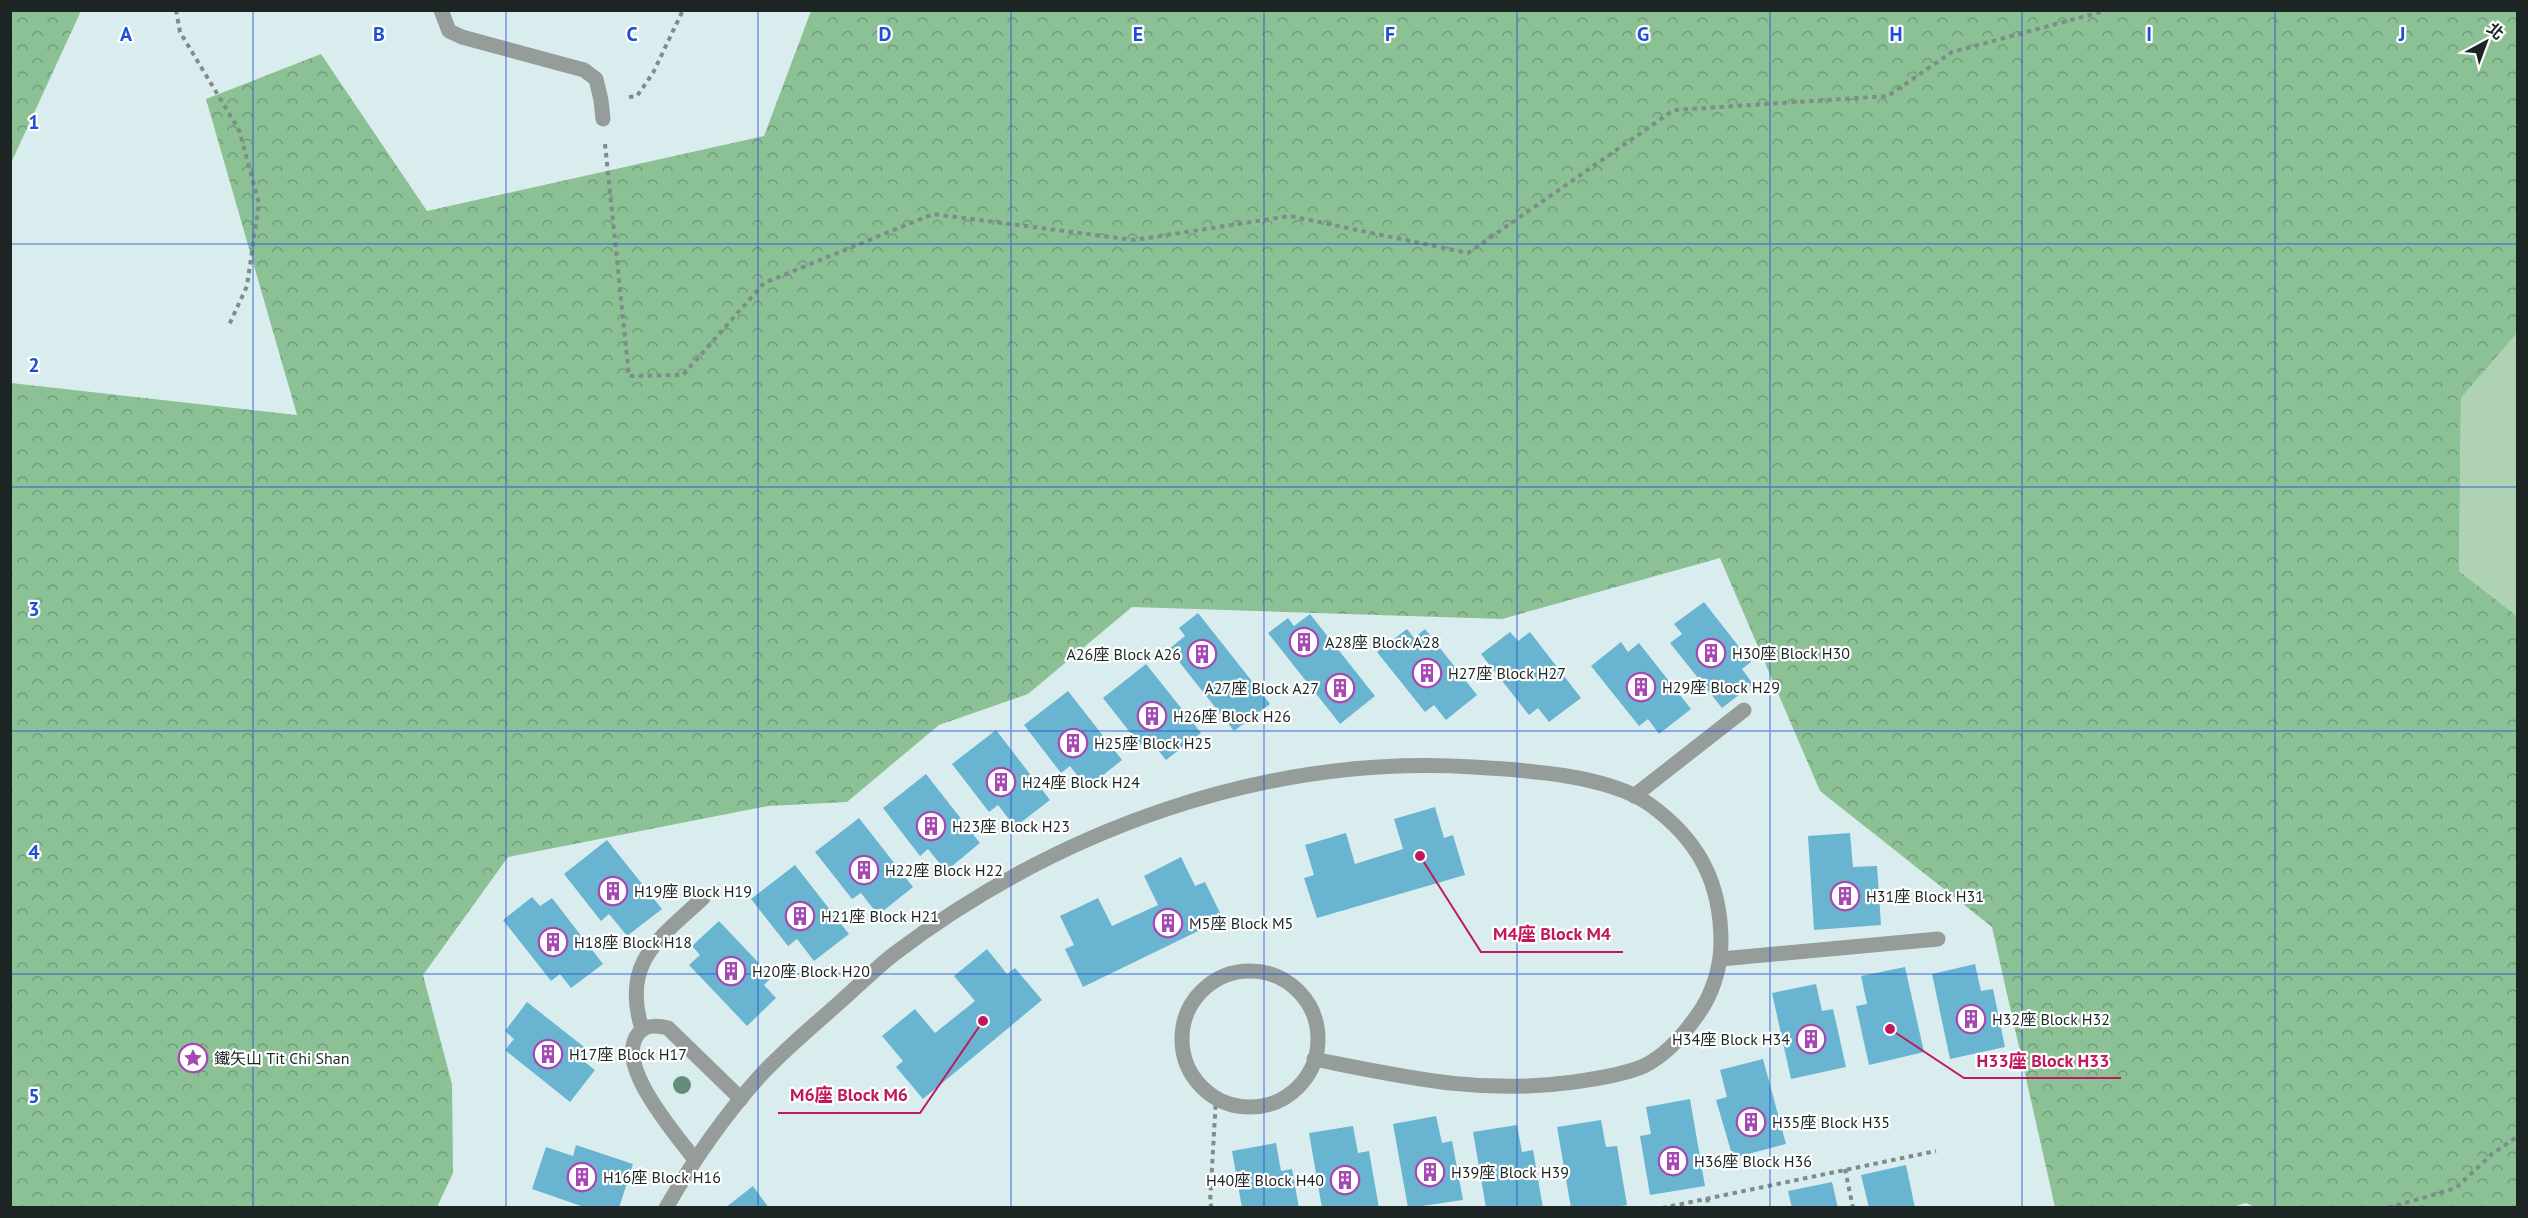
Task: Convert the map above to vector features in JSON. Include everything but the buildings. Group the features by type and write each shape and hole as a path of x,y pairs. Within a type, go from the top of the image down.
{"street":[{"path":"441,10 449,31 462,37 584,70 596,79 603,119"},
{"path":"1634,796 1744,710"},
{"path":"666,1208 695,1160 761,1075 890,957 999,883 1057,852 1117,826 1159,812 1244,787 1358,769 1457,766 1546,774 1603,784 1646,802 1681,831 1707,868 1721,912 1721,959 1707,1003 1679,1040 1643,1066 1595,1079 1544,1086 1491,1088 1439,1083 1314,1059"},
{"path":"642,1029 636,1011 635,991 639,972 647,954 703,898"},
{"path":"1721,959 1938,939"},
{"path":"1248,970 1270,973 1296,990 1304,998 1314,1017 1318,1038 1314,1059 1306,1077 1293,1092 1276,1101 1256,1106 1236,1105 1216,1098 1199,1084 1188,1066 1182,1045 1184,1018 1194,1000 1208,984 1227,974 1248,970"},
{"path":"695,1160 640,1083 632,1054 633,1040 642,1029 655,1025 668,1028 741,1099"}],"path":[{"path":"177,10 180,32 239,130 259,203 247,286 229,325"},
{"path":"601,100 637,96 653,73 682,10"},
{"path":"603,119 629,376 683,375 764,283 933,214 1134,240 1290,216 1468,253 1674,110 1888,96 1952,52 2108,10"},
{"path":"1212,1208 1210,1203 1216,1098"},
{"path":"2388,1208 2456,1188 2492,1154 2517,1136"},
{"path":"1662,1208 1936,1151"},
{"path":"1845,1169 1853,1208"},
{"path":"1707,1198 1709,1208"}],"green space":[{"path":"10,11 81,11 11,163"},
{"path":"811,11 2517,11 2517,333 2461,398 2459,571 2517,616 2517,1207 2257,1208 2246,1203 2229,1208 2055,1207 1992,927 1820,791 1720,558 1502,619 1132,607 1028,694 939,725 847,802 768,806 508,857 423,975 452,1084 453,1173 437,1207 11,1207 11,383 297,415 206,99 321,54 427,211 764,136"},
{"path":"2517,333 2517,616 2459,571 2461,398"}],"place":[{"name":"A28座 Block A28","path":"1304,642"},
{"name":"H30座 Block H30","path":"1711,653"},
{"name":"A26座 Block A26","path":"1202,654"},
{"name":"H27座 Block H27","path":"1427,673"},
{"name":"H29座 Block H29","path":"1641,687"},
{"name":"A27座 Block A27","path":"1340,688"},
{"name":"H26座 Block H26","path":"1152,716"},
{"name":"H25座 Block H25","path":"1073,743"},
{"name":"H24座 Block H24","path":"1001,782"},
{"name":"H23座 Block H23","path":"931,826"},
{"name":"M4座 Block M4","path":"1420,856"},
{"name":"H22座 Block H22","path":"864,870"},
{"name":"H19座 Block H19","path":"613,891"},
{"name":"H31座 Block H31","path":"1845,896"},
{"name":"H21座 Block H21","path":"800,916"},
{"name":"M5座 Block M5","path":"1168,923"},
{"name":"H18座 Block H18","path":"553,942"},
{"name":"H20座 Block H20","path":"731,971"},
{"name":"H32座 Block H32","path":"1971,1019"},
{"name":"M6座 Block M6","path":"983,1021"},
{"name":"H33座 Block H33","path":"1890,1029"},
{"name":"H34座 Block H34","path":"1811,1039"},
{"name":"H17座 Block H17","path":"548,1054"},
{"name":"鐵矢山 Tit Chi Shan","path":"193,1058"},
{"name":"H35座 Block H35","path":"1751,1122"},
{"name":"H36座 Block H36","path":"1673,1161"},
{"name":"H39座 Block H39","path":"1430,1172"},
{"name":"H16座 Block H16","path":"582,1177"},
{"name":"H40座 Block H40","path":"1345,1180"}]}
